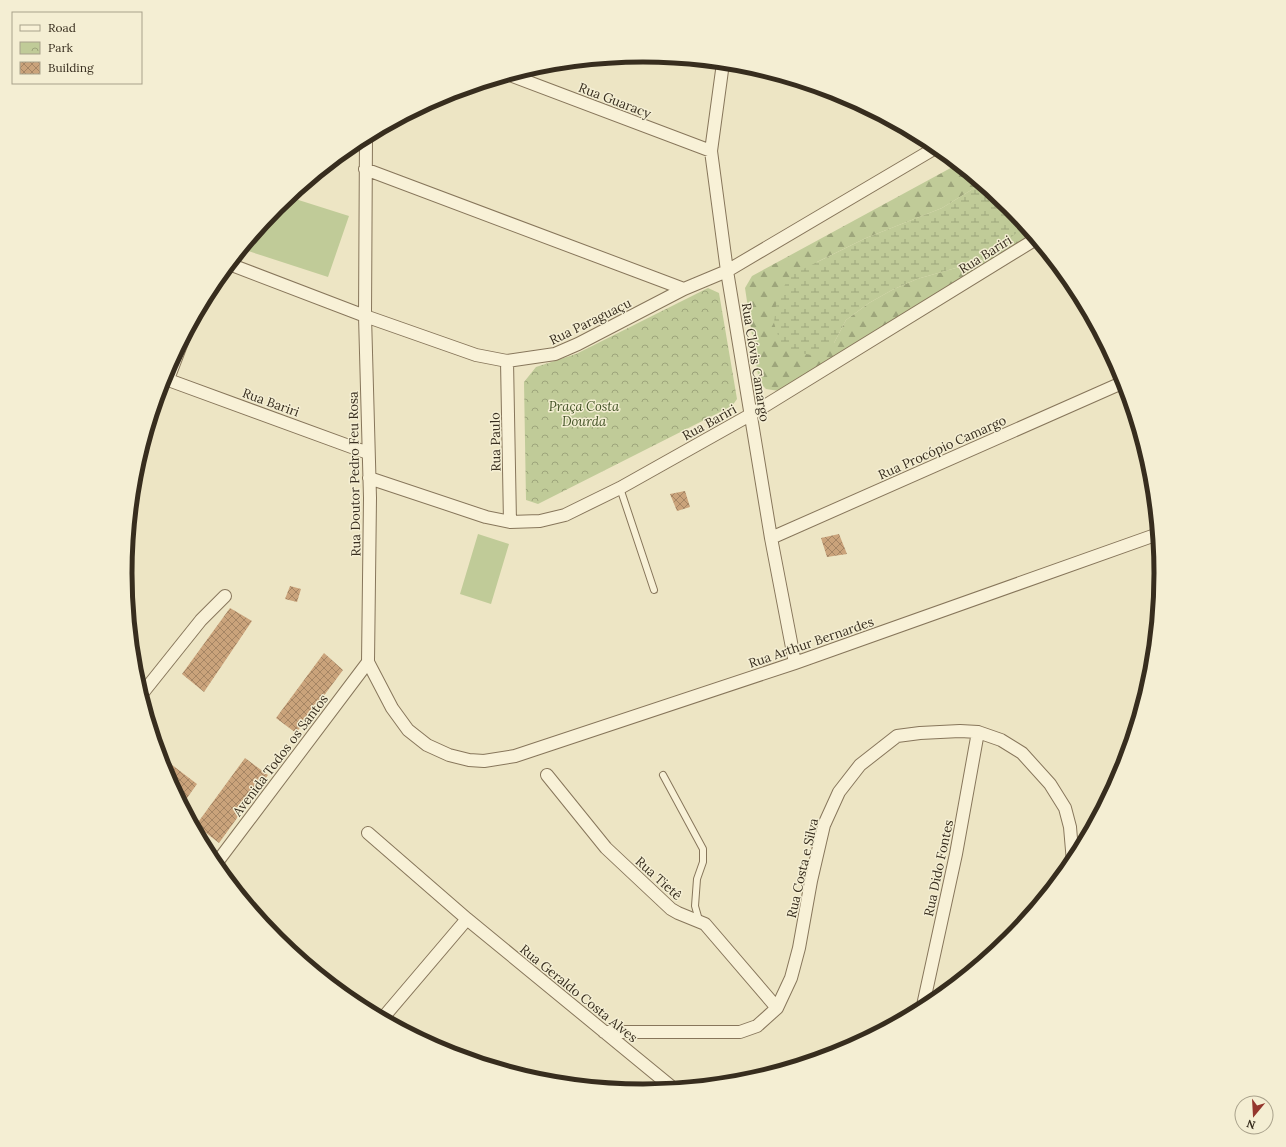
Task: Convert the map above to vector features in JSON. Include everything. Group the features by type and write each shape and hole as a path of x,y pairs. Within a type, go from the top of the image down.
{"street":[{"name":"Rua Clóvis Camargo","path":"722,68 711,151 726,271 771,538 795,663"},
{"name":"Rua Guaracy","path":"517,78 711,151"},
{"name":"Rua Doutor Pedro Feu Rosa","path":"366,144 365,316 369,478 368,662 392,708 408,730 427,745 449,755 469,760"},
{"name":"Rua Paraguaçu","path":"234,266 365,316 476,355 507,361 555,354 578,344 684,289 726,271 931,151"},
{"path":"365,169 684,289"},
{"name":"Rua Bariri","path":"369,478 486,517 510,522 540,521 565,515 620,488 750,415 1032,241"},
{"name":"Rua Paulo","path":"507,361 510,522"},
{"name":"Rua Bariri","path":"170,379 368,453"},
{"name":"Rua Procópio Camargo","path":"771,538 1118,385"},
{"name":"Rua Arthur Bernardes","path":"469,760 484,761 515,756 795,663 1153,536"},
{"path":"145,690 201,620 225,596"},
{"name":"Avenida Todos os Santos","path":"219,860 368,662"},
{"name":"Rua Costa e Silva","path":"604,1032 740,1032 758,1026 777,1008 791,978 799,948 811,881 824,825 839,792 860,765 897,736 960,731 978,732 1001,740 1022,753 1050,784 1065,808 1070,827 1072,851"},
{"name":"Rua Dido Fontes","path":"924,1001 956,854 978,732"},
{"name":"Rua Tietê","path":"547,775 606,848 671,909 699,920 705,924 777,1008"},
{"name":"Rua Geraldo Costa Alves","path":"368,833 467,919 668,1084"},
{"path":"385,1015 467,919"}],"lane":[{"path":"620,488 654,590"},
{"path":"663,775 703,849 703,862 697,879 695,906 699,920"}],"green space":[{"path":"953,167 977,187 942,208 866,238 817,262 834,343 846,320 869,303 892,290 917,279 970,264 1021,229 1036,246 779,391 766,389 759,382 745,288 752,276"},
{"path":"977,187 1021,229 994,251 970,264 917,279 892,290 869,303 846,320 834,343 809,355 782,348 774,323 777,296 793,274 866,238 942,208"},
{"path":"295,199 349,216 328,277 246,250 258,236"},
{"name":"Praça Costa Dourda","path":"708,288 719,293 737,399 732,406 538,504 526,500 524,382 536,367 576,354"},
{"path":"478,534 509,544 491,604 460,594"}],"building":[{"path":"685,491 690,507 677,511 670,494"},
{"path":"839,534 847,554 827,557 821,538"},
{"path":"290,586 301,589 297,602 285,599"},
{"path":"230,608 252,621 204,692 182,674"},
{"path":"324,653 343,670 296,733 276,718"},
{"path":"245,758 268,775 219,843 199,827 197,824"},
{"path":"167,761 197,784 185,801"}]}
